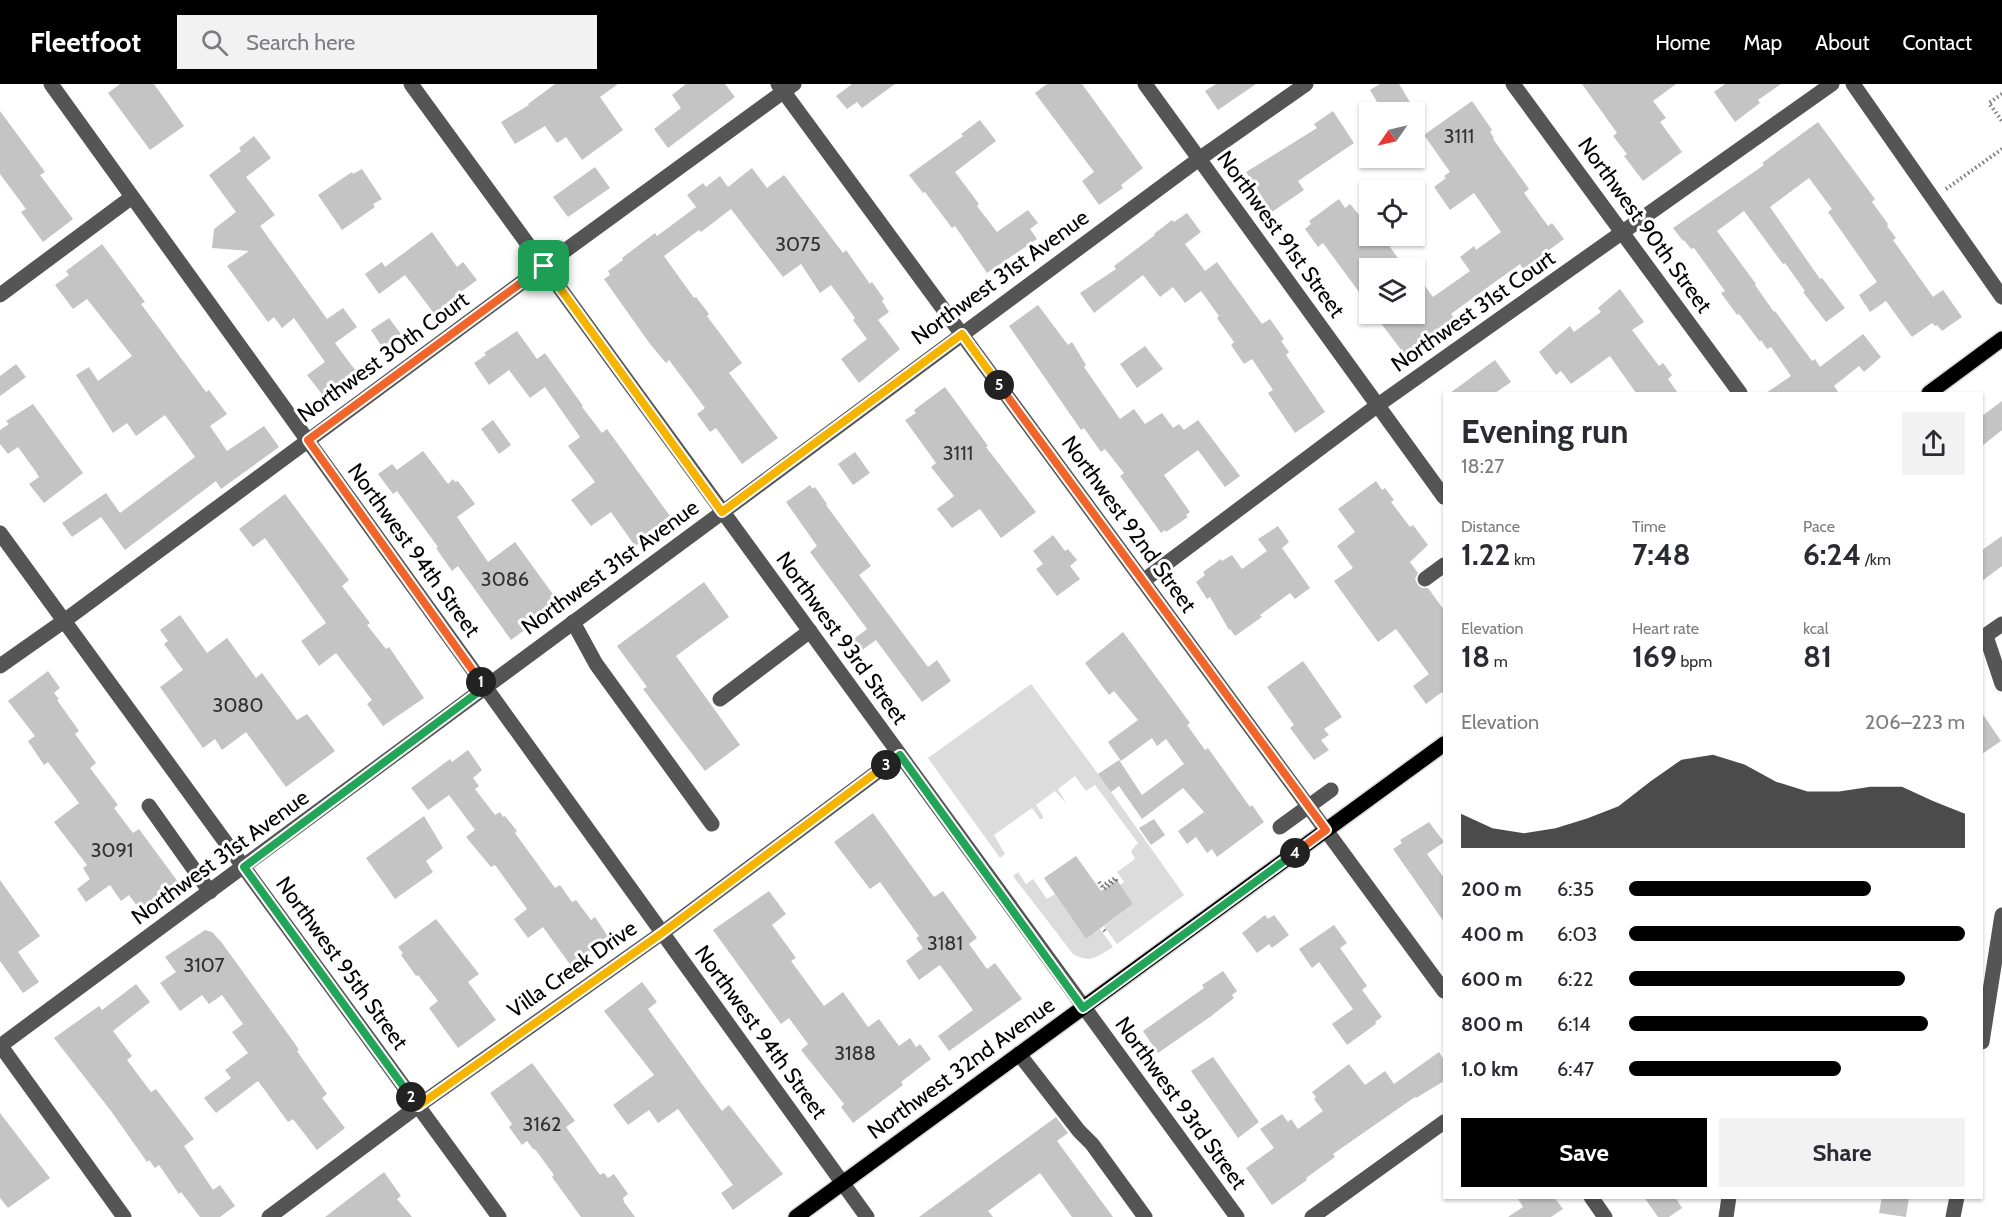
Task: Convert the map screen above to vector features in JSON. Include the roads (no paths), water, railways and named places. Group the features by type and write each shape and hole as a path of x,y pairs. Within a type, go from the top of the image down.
{"main road":[{"path":"1930,392 2002,339"},
{"name":"Northwest 32nd Avenue","path":"796,1217 1443,745"}],"street":[{"name":"Northwest 94th Street","path":"51,84 867,1217"},
{"name":"Northwest 93rd Street","path":"411,84 1237,1217"},
{"name":"Northwest 91st Street","path":"1145,84 1443,496"},
{"name":"Northwest 31st Avenue","path":"0,1046 1199,159 1306,84"},
{"name":"Northwest 90th Street","path":"1513,84 1739,392"},
{"name":"Northwest 31st Court","path":"1143,581 1378,405 1832,84"},
{"path":"1853,84 2002,297"},
{"name":"Northwest 30th Court","path":"0,666 785,87"},
{"name":"Northwest 92nd Street","path":"785,87 962,334 1443,990"},
{"path":"0,295 132,197"},
{"name":"Northwest 95th Street","path":"0,533 499,1217"},
{"path":"1425,579 1443,566"},
{"path":"573,622 596,664 712,824"},
{"path":"2002,624 1984,637 2002,684"},
{"path":"720,699 810,632"},
{"name":"Villa Creek Drive","path":"269,1217 418,1106 662,933 900,755"},
{"path":"1280,827 1331,790"},
{"path":"149,806 210,892"},
{"path":"1983,1036 2002,915"},
{"path":"0,1046 124,1217"},
{"path":"1020,1054 1079,1131 1092,1144 1145,1217"},
{"path":"1312,1217 1443,1123"},
{"path":"1592,1199 1605,1217"},
{"path":"1726,1217 1729,1199"},
{"path":"1953,1217 1957,1199"}]}
